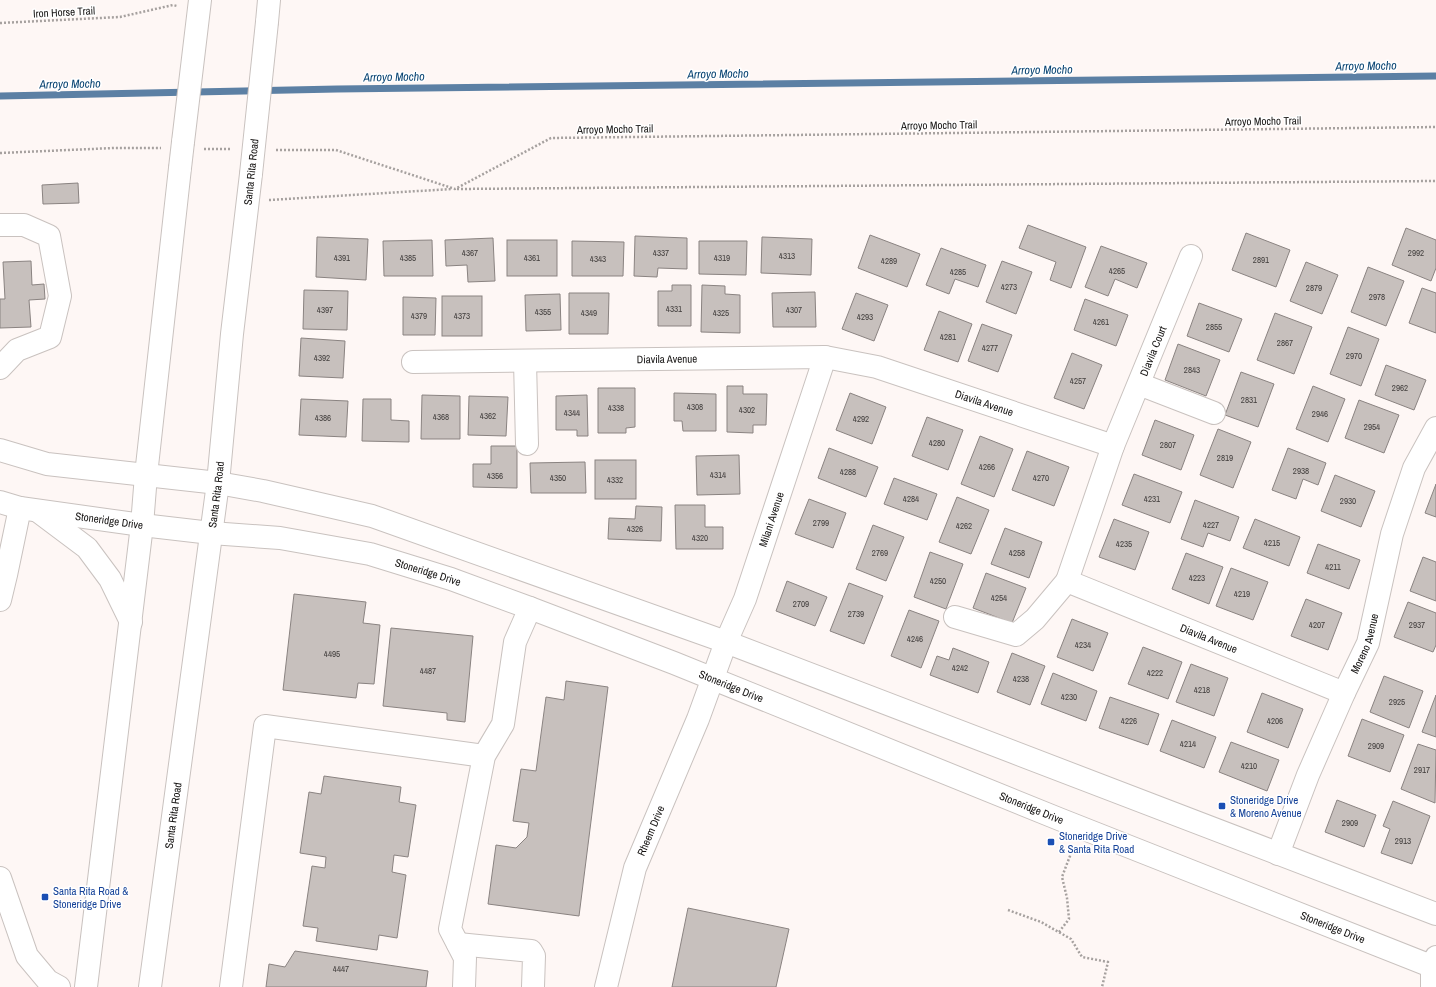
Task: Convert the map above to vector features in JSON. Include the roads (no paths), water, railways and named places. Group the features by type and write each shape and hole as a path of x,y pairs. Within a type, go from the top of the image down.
{"main road":[{"name":"Santa Rita Road","path":"150,987 218,483 232,334 251,174 269,0"},
{"path":"86,987 131,622 180,168 200,4"},
{"path":"0,225 24,224 49,236 60,296 50,337 17,350 0,368"},
{"name":"Diavila Court","path":"1113,446 1191,256"},
{"name":"Diavila Avenue","path":"413,362 825,357 877,367 1113,446"},
{"name":"Milani Avenue","path":"713,679 726,642 745,599 825,357"},
{"path":"525,361 527,444"},
{"path":"1139,384 1214,413"},
{"name":"Moreno Avenue","path":"1278,854 1308,775 1368,643 1392,534 1414,468 1436,428"},
{"path":"955,618 1016,635 1035,619 1067,581 1113,446"},
{"path":"0,450 47,464 218,483 263,491 372,516 726,642 1436,914"},
{"path":"0,600 19,507 87,548 110,579 131,622"},
{"name":"Stoneridge Drive","path":"19,507 142,525 211,533 280,538 370,554 451,579 674,663 1434,970"},
{"name":"Diavila Avenue","path":"1067,581 1344,693"},
{"path":"464,987 465,958 450,929 484,756 503,724 515,642 530,608"},
{"name":"Rheem Drive","path":"606,987 635,868 698,719 713,679"},
{"path":"231,987 266,726 484,756"},
{"path":"0,878 27,956 48,981 59,987"},
{"path":"458,944 531,951 534,956 532,987"},
{"path":"1416,987 1434,970"}],"waterway":[{"name":"Arroyo Mocho","path":"0,96 337,89 1436,76"}],"place":[{"name":"Stoneridge Drive & Moreno Avenue","path":"1222,806"},
{"name":"Stoneridge Drive & Santa Rita Road","path":"1051,842"},
{"name":"Santa Rita Road & Stoneridge Drive","path":"45,897"}]}
